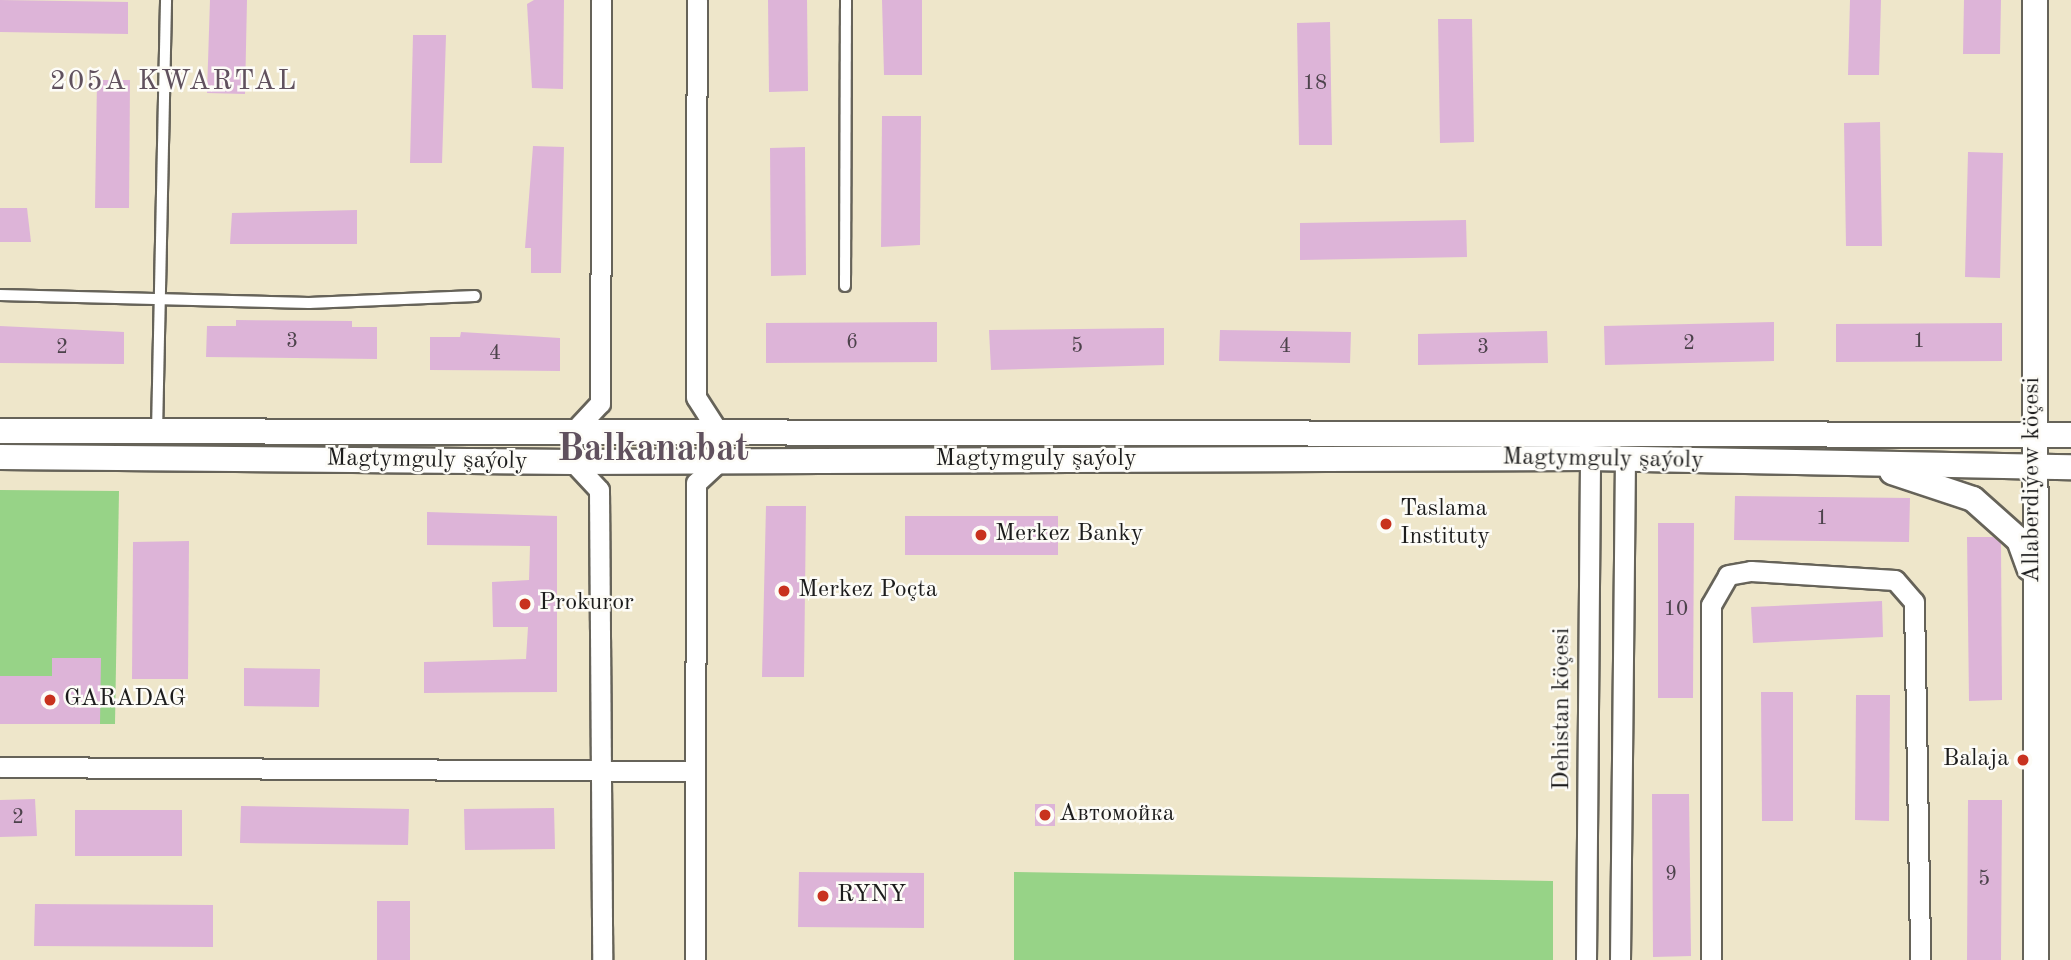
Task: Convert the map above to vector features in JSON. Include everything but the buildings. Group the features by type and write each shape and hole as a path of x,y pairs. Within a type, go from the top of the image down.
{"street":[{"path":"601,0 600,403 572,433 573,462 599,490 602,960"},
{"path":"695,960 696,483 720,461 721,436 696,397 697,0"},
{"name":"Allaberdiýew köçesi","path":"2035,0 2032,437 2036,960"},
{"name":"Magtymguly şaýoly","path":"0,431 721,436 2071,435"},
{"name":"Magtymguly şaýoly","path":"0,457 573,462 1590,458 2071,467"},
{"name":"Dehistan köçesi","path":"1586,960 1590,458"},
{"path":"1620,960 1625,459"},
{"path":"1839,464 1877,468 1973,499 2019,540 2034,585"},
{"path":"1711,960 1711,604 1728,575 1751,570 1895,580 1914,602 1920,960"},
{"path":"0,767 695,771"}],"lane":[{"path":"157,432 166,0"},
{"path":"845,286 846,0"},
{"path":"0,295 160,301 475,296"}],"green space":[{"path":"0,490 119,491 115,724 0,724"},
{"path":"1014,872 1553,881 1553,960 1014,960"}],"place":[{"name":"Taslama Instituty","path":"1386,524"},
{"name":"Merkez Banky","path":"981,535"},
{"name":"Merkez Poçta","path":"784,591"},
{"name":"Prokuror","path":"525,604"},
{"name":"GARADAG","path":"50,700"},
{"name":"Balaja","path":"2023,760"},
{"name":"Автомойка","path":"1045,815"},
{"name":"RYNY","path":"823,896"}],"district":[{"name":"205A KWARTAL","path":"174,82"},
{"name":"Balkanabat","path":"653,451"}]}
